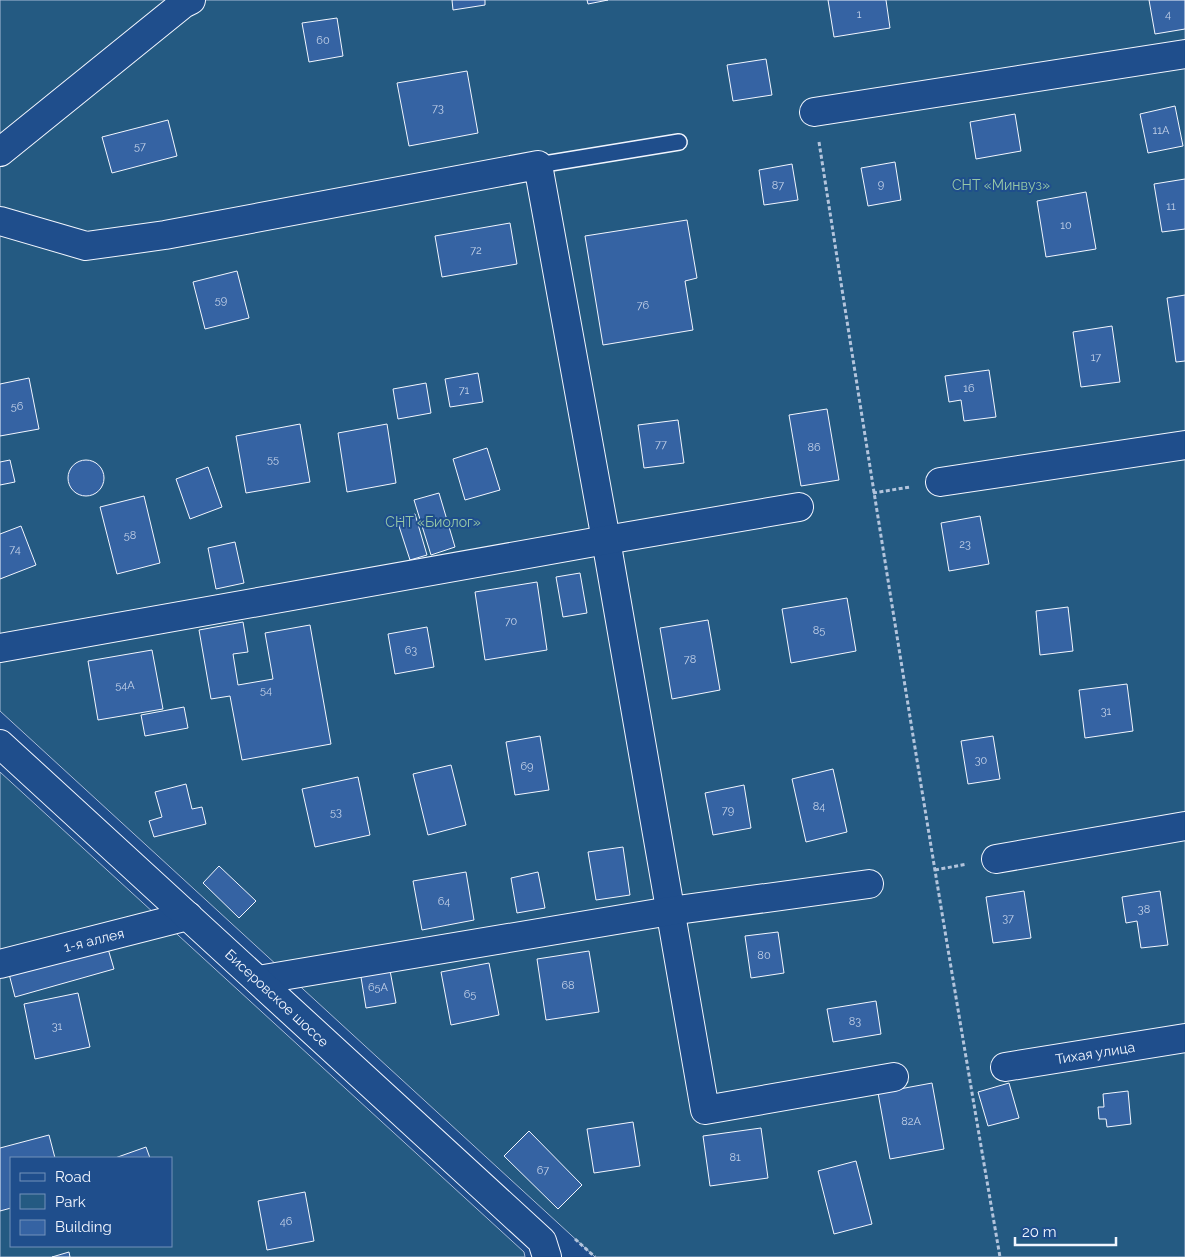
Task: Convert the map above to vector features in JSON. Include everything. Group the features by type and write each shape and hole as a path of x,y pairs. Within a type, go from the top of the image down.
{"street":[{"path":"0,152 183,4 191,0"},
{"path":"814,112 1185,54"},
{"path":"0,221 86,246 165,235 538,165 606,540 704,1110 894,1077"},
{"path":"940,482 1185,445"},
{"path":"0,648 799,507"},
{"name":"Бисеровское шоссе","path":"0,744 258,980 549,1252"},
{"path":"996,859 1185,826"},
{"path":"258,980 670,911 869,884"},
{"name":"1-я аллея","path":"0,964 188,916"},
{"name":"Тихая улица","path":"1005,1067 1185,1038"}],"lane":[{"path":"538,165 679,142"}],"path":[{"path":"814,112 873,493 1000,1257"},
{"path":"873,493 940,482"}],"green space":[{"name":"СНТ «Биолог»","path":"0,0 1185,0 1185,1257 595,1257 0,711"},
{"path":"0,772 524,1252 525,1257 0,1257"}],"building":[{"path":"452,0 485,0 485,5 453,10"},
{"path":"587,0 608,0 588,4"},
{"path":"828,0 886,0 890,28 834,37"},
{"path":"1149,0 1185,0 1185,29 1155,34"},
{"path":"337,18 343,56 309,62 302,23"},
{"path":"766,59 772,95 733,101 727,65"},
{"path":"467,71 478,133 409,146 397,83"},
{"path":"1175,106 1183,146 1148,153 1140,114"},
{"path":"1015,114 1021,151 976,159 970,122"},
{"path":"168,120 177,156 112,173 102,137"},
{"path":"895,162 901,200 868,206 861,168"},
{"path":"792,164 798,200 764,205 759,170"},
{"path":"1185,179 1185,229 1162,232 1154,184"},
{"path":"1086,192 1096,249 1046,257 1037,201"},
{"path":"687,220 697,278 685,281 693,330 603,345 585,236"},
{"path":"510,223 517,264 442,277 435,236"},
{"path":"237,271 249,318 205,329 193,282"},
{"path":"1185,295 1185,361 1176,362 1167,298"},
{"path":"1112,326 1120,382 1081,387 1073,332"},
{"path":"989,370 996,417 964,421 961,400 949,402 945,376"},
{"path":"478,373 483,402 450,407 445,379"},
{"path":"29,378 39,429 0,436 0,384"},
{"path":"426,383 431,413 398,419 393,389"},
{"path":"827,409 839,480 801,486 789,415"},
{"path":"678,420 684,463 644,468 638,425"},
{"path":"300,424 310,482 246,493 236,436"},
{"path":"387,424 396,483 347,492 338,433"},
{"path":"487,448 500,490 465,500 453,459"},
{"path":"10,460 15,482 0,485 0,462"},
{"path":"86,460 99,465 104,478 99,491 86,496 73,491 68,478 73,465"},
{"path":"208,467 222,507 190,519 176,479"},
{"path":"439,493 455,547 431,555 414,500"},
{"path":"144,496 160,563 117,574 100,507"},
{"path":"415,514 427,555 410,560 397,520"},
{"path":"980,516 989,564 949,571 941,523"},
{"path":"21,526 36,565 0,579 0,534"},
{"path":"235,542 244,583 216,589 208,548"},
{"path":"580,573 587,613 563,617 556,577"},
{"path":"537,582 547,650 485,660 475,592"},
{"path":"847,598 856,651 791,663 782,609"},
{"path":"1068,607 1073,651 1040,655 1036,611"},
{"path":"708,620 720,690 672,699 660,628"},
{"path":"243,622 248,652 233,654 238,685 273,679 265,633 310,625 331,744 242,760 230,696 211,699 199,630"},
{"path":"427,627 434,667 395,674 388,634"},
{"path":"152,650 163,709 98,720 88,661"},
{"path":"1127,684 1133,731 1085,738 1079,690"},
{"path":"184,707 188,728 145,736 141,715"},
{"path":"540,736 549,790 515,795 506,742"},
{"path":"993,736 1000,779 968,784 961,741"},
{"path":"451,765 466,825 428,835 413,774"},
{"path":"833,769 847,832 806,842 792,779"},
{"path":"358,777 370,835 315,847 302,789"},
{"path":"186,784 192,809 202,807 206,824 154,837 149,821 162,817 155,792"},
{"path":"744,785 751,828 713,835 705,793"},
{"path":"623,847 630,895 596,900 588,852"},
{"path":"219,866 256,901 239,918 203,883"},
{"path":"466,872 474,920 422,930 413,881"},
{"path":"538,872 545,908 517,913 511,878"},
{"path":"1024,891 1031,938 993,943 986,897"},
{"path":"1160,891 1168,945 1141,948 1137,921 1126,923 1122,897"},
{"path":"778,932 784,973 751,978 745,936"},
{"path":"106,942 114,969 15,997 8,970"},
{"path":"589,951 599,1012 546,1020 537,959"},
{"path":"489,963 499,1015 451,1025 441,972"},
{"path":"389,965 396,1003 366,1008 360,971"},
{"path":"78,993 90,1047 35,1059 24,1004"},
{"path":"876,1001 881,1034 833,1042 827,1009"},
{"path":"932,1083 944,1149 890,1159 878,1093"},
{"path":"1009,1083 1019,1118 988,1126 978,1092"},
{"path":"1128,1091 1131,1124 1107,1127 1106,1119 1099,1119 1098,1107 1104,1107 1103,1094"},
{"path":"633,1122 640,1166 594,1173 587,1129"},
{"path":"761,1128 768,1178 710,1186 703,1136"},
{"path":"529,1131 582,1185 558,1209 504,1156"},
{"path":"49,1135 55,1157 10,1157 10,1208 0,1211 0,1148"},
{"path":"146,1147 150,1157 118,1157"},
{"path":"856,1161 872,1224 834,1234 818,1171"},
{"path":"305,1192 314,1241 267,1250 258,1201"},
{"path":"69,1252 70,1257 52,1257"}],"park label":[{"name":"СНТ «Минвуз»","path":"1001,185"}]}
